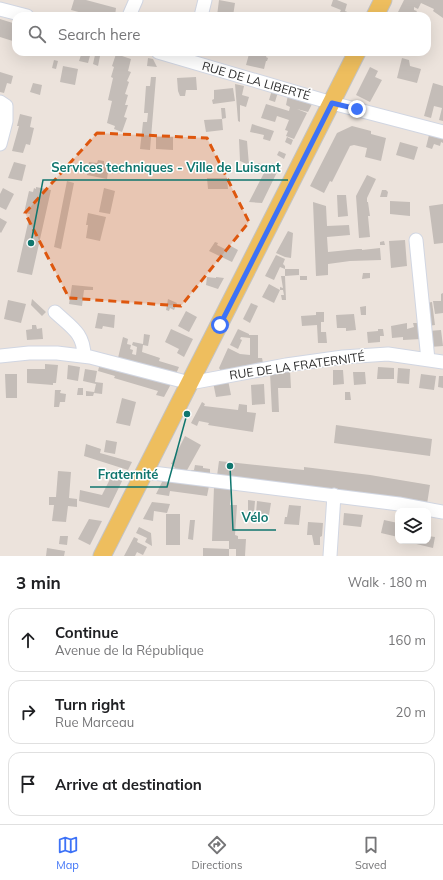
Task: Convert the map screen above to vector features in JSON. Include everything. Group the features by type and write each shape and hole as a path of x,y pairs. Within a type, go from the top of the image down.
{"main road":[{"path":"377,12 384,0"},
{"path":"102,556 355,56"}],"street":[{"path":"131,12 136,0"},
{"path":"202,12 204,0"},
{"path":"0,9 12,12"},
{"name":"RUE DE LA LIBERTÉ","path":"193,57 332,103 443,132"},
{"path":"0,102 6,106 6,121 0,144"},
{"path":"416,240 428,360"},
{"path":"55,312 79,334 84,345 84,356"},
{"path":"0,356 29,353 57,353 84,356 109,361 190,384"},
{"name":"RUE DE LA FRATERNITÉ","path":"190,384 286,365 343,357 388,354 443,362"},
{"path":"145,472 334,495 443,512"},
{"path":"330,556 334,495"}],"highlighted area":[{"path":"97,133 207,138 249,222 181,306 69,298 25,213"}],"building":[{"path":"74,0 86,0 116,8 116,12 79,12 71,10"},
{"path":"219,0 235,3 234,12 218,12"},
{"path":"333,0 337,0 347,4 345,11 347,12 340,12 341,10 331,6"},
{"path":"404,0 443,0 443,18 433,11 434,9 421,3 418,9 414,7 414,10 416,12 398,12"},
{"path":"0,19 12,23 12,41 0,37"},
{"path":"81,56 90,56 88,63 79,61"},
{"path":"95,56 100,56 98,66 93,64"},
{"path":"115,56 122,56 131,59 128,71 131,72 127,81 129,82 125,94 128,95 125,105 128,105 124,117 127,118 122,132 114,129 115,126 107,123 112,101 108,100 113,78 111,77 114,67 112,66"},
{"path":"248,56 266,56 268,58 264,69 246,65"},
{"path":"148,58 153,59 157,67 147,66"},
{"path":"402,58 409,60 410,66 421,69 417,83 397,78"},
{"path":"54,60 58,61 56,69 52,68"},
{"path":"63,66 78,69 75,85 60,82"},
{"path":"370,67 378,71 375,77 382,80 370,102 356,95"},
{"path":"0,72 13,76 11,84 7,83 4,93 0,92"},
{"path":"151,77 156,77 150,150 140,149 143,122 147,122 148,113 144,113 146,86 150,86"},
{"path":"196,77 197,90 186,90 185,96 180,96 177,78"},
{"path":"33,83 42,85 40,95 30,92"},
{"path":"433,83 443,86 443,121 439,120 442,108 434,106 431,118 424,116"},
{"path":"235,84 244,86 242,95 249,97 246,107 240,105 240,122 238,121"},
{"path":"233,88 235,101 213,104 212,100 214,99 214,90"},
{"path":"272,90 278,92 275,102 269,100"},
{"path":"288,95 313,102 308,112 297,109 307,113 294,139 286,136 288,131 285,130 289,120 277,116 275,122 261,118 266,104 289,111 290,107 286,105"},
{"path":"221,108 225,108 226,118 222,119"},
{"path":"20,114 32,117 30,127 34,128 30,145 26,144 23,153 12,151 19,126 17,126"},
{"path":"222,119 223,130 206,132 204,120"},
{"path":"252,124 274,131 270,141 263,139 264,135 250,132"},
{"path":"352,126 371,131 371,134 386,138 381,161 365,157 367,148 354,145 350,146 332,182 330,181 324,193 310,186 337,133"},
{"path":"429,135 443,139 443,143 441,142 440,146 434,144 432,149 426,147"},
{"path":"156,137 173,137 173,150 156,149"},
{"path":"287,137 293,140 291,145 285,142"},
{"path":"239,139 247,141 249,165 240,161"},
{"path":"400,142 418,147 414,160 396,155"},
{"path":"279,151 286,154 284,159 277,155"},
{"path":"98,160 104,161 104,164 109,165 107,179 87,175 89,162 97,163"},
{"path":"14,162 26,165 22,181 8,178"},
{"path":"201,162 205,162 205,172 201,172"},
{"path":"258,163 268,167 270,167 272,163 280,166 262,203 249,202 264,173 255,168"},
{"path":"367,175 376,179 367,198 370,216 368,216 370,237 359,238 356,196"},
{"path":"207,178 227,178 228,189 208,189"},
{"path":"67,181 74,183 61,249 54,247"},
{"path":"36,187 51,190 32,275 17,272 30,214 24,213 29,191 33,192 34,188 36,189"},
{"path":"3,188 14,194 6,210 0,207 0,194"},
{"path":"104,188 115,191 110,214 99,212"},
{"path":"382,190 386,190 388,192 387,197 380,197"},
{"path":"337,195 346,195 348,216 338,217"},
{"path":"390,201 410,202 410,216 390,214"},
{"path":"313,202 326,206 327,226 349,225 350,235 327,237 328,252 380,248 381,260 350,261 328,264 328,275 316,276"},
{"path":"443,204 443,243 434,244 429,206"},
{"path":"88,213 106,217 100,241 86,238"},
{"path":"0,218 7,222 1,233 0,232"},
{"path":"288,231 293,233 291,258 276,253"},
{"path":"405,240 407,266 391,268 389,241"},
{"path":"384,241 385,245 380,245 380,242"},
{"path":"215,242 218,243 217,245 227,250 229,245 238,250 232,262 209,251"},
{"path":"276,255 285,259 283,264 285,269 280,267 274,280 265,276"},
{"path":"285,269 299,269 299,275 285,276"},
{"path":"363,273 370,273 370,278 362,279"},
{"path":"281,276 285,276 286,300 282,300 281,295 284,295 283,290 280,290 280,287 283,288"},
{"path":"300,276 307,276 307,280 300,280"},
{"path":"207,277 224,278 218,289 206,285"},
{"path":"269,284 280,290 274,303 262,297"},
{"path":"72,285 93,287 93,290 84,290 82,306 69,304"},
{"path":"443,293 443,313 435,314 433,301 441,301 441,294"},
{"path":"32,299 46,312 42,316 31,305"},
{"path":"168,299 177,303 174,310 170,308 169,311 166,310"},
{"path":"8,300 26,304 21,323 4,319"},
{"path":"432,302 435,325 428,326 426,303"},
{"path":"251,303 258,306 250,323 243,319"},
{"path":"366,306 366,315 361,315 360,307"},
{"path":"186,311 197,317 189,332 178,326"},
{"path":"316,312 324,312 324,322 321,322 321,332 326,332 327,343 318,343 317,325 302,326 301,316 316,315"},
{"path":"98,313 115,315 114,328 103,326 102,329 95,328"},
{"path":"354,314 356,330 346,331 346,328 337,328 336,315"},
{"path":"407,323 407,329 414,327 413,323 420,323 421,339 403,340 403,337 392,338 391,326"},
{"path":"32,325 36,325 37,329 42,328 43,339 27,340 26,330 32,329"},
{"path":"171,329 193,339 184,357 177,353 179,349 165,342"},
{"path":"238,329 249,335 258,335 258,358 262,358 263,363 221,371 219,368 228,348 240,354 250,355 250,338 241,337 240,339 242,340 238,349 230,345"},
{"path":"378,329 383,329 384,336 380,336 380,342 368,343 367,332 378,331"},
{"path":"441,330 443,346 430,347 428,331"},
{"path":"144,334 150,335 148,346 143,345 142,352 160,358 159,361 179,367 175,376 118,358 123,337 128,339 127,344 131,345 130,349 133,350 132,354 136,355 137,347 132,345 133,342 143,344"},
{"path":"100,363 171,384 164,397 156,395 158,391 114,378 115,376 98,371"},
{"path":"45,364 58,365 56,383 53,383 53,385 27,383 27,369 45,369"},
{"path":"68,365 80,367 78,381 67,379"},
{"path":"378,367 394,368 394,379 377,379"},
{"path":"398,368 410,369 409,384 397,383"},
{"path":"85,369 97,371 95,382 103,383 102,394 94,393 96,384 83,381"},
{"path":"290,370 291,388 278,388 279,412 272,412 270,373"},
{"path":"333,370 343,370 344,384 333,385"},
{"path":"353,372 365,372 366,384 354,385"},
{"path":"5,374 17,374 17,398 6,398"},
{"path":"421,374 436,376 434,390 419,388"},
{"path":"439,376 443,376 443,388 438,387"},
{"path":"228,380 231,395 216,397 213,382"},
{"path":"264,384 265,404 252,405 251,385"},
{"path":"78,388 83,388 83,395 77,395"},
{"path":"55,390 61,390 60,393 66,394 65,402 60,402 59,407 54,407"},
{"path":"86,391 94,392 93,396 86,396"},
{"path":"345,392 350,392 351,400 345,400"},
{"path":"122,398 136,402 130,426 116,423"},
{"path":"202,402 205,404 204,406 238,410 239,404 247,405 247,412 256,413 253,432 208,425 209,423 199,421 197,426 191,423"},
{"path":"336,425 432,439 430,456 334,443"},
{"path":"185,436 201,445 186,472 174,470 175,468 171,464"},
{"path":"106,440 117,442 115,454 104,452"},
{"path":"86,444 101,449 100,453 132,462 128,470 84,456"},
{"path":"219,461 304,470 304,467 370,475 430,485 427,504 367,493 217,476"},
{"path":"195,465 210,469 210,475 190,473 191,470 194,470"},
{"path":"58,471 71,472 69,498 77,499 77,507 68,506 66,522 52,521 54,505 49,505 49,497 56,497"},
{"path":"112,475 123,479 109,508 79,501 80,490 102,495"},
{"path":"163,480 209,486 207,496 170,491 169,496 156,494"},
{"path":"214,487 231,489 230,505 237,505 235,535 238,536 238,539 246,539 245,556 236,556 236,549 229,549 229,541 212,541"},
{"path":"248,500 255,501 254,513 248,512"},
{"path":"257,501 271,503 269,515 256,513"},
{"path":"152,502 170,504 167,513 154,511 153,521 143,519"},
{"path":"289,505 301,506 299,525 284,524"},
{"path":"344,513 363,515 361,527 343,525"},
{"path":"166,514 180,514 180,545 166,545"},
{"path":"89,519 102,521 90,545 78,539"},
{"path":"190,520 195,520 193,540 188,539"},
{"path":"384,520 395,522 395,536 381,533"},
{"path":"308,522 323,523 320,545 314,545 312,535 307,535"},
{"path":"139,527 151,533 152,546 145,542 147,538 136,533"},
{"path":"60,536 68,536 67,545 59,544"},
{"path":"431,536 435,537 433,548 416,544 431,544"},
{"path":"134,537 138,539 137,542 147,547 143,555 137,552 135,556 124,556"},
{"path":"47,548 65,551 64,556 46,556"},
{"path":"203,548 229,549 229,556 203,556"}],"place":[{"name":"Services techniques - Ville de Luisant","path":"31,243"},
{"name":"Fraternité","path":"187,414"},
{"name":"Vélo","path":"230,466"}],"route":[{"path":"220,325 332,103 357,109"}]}
